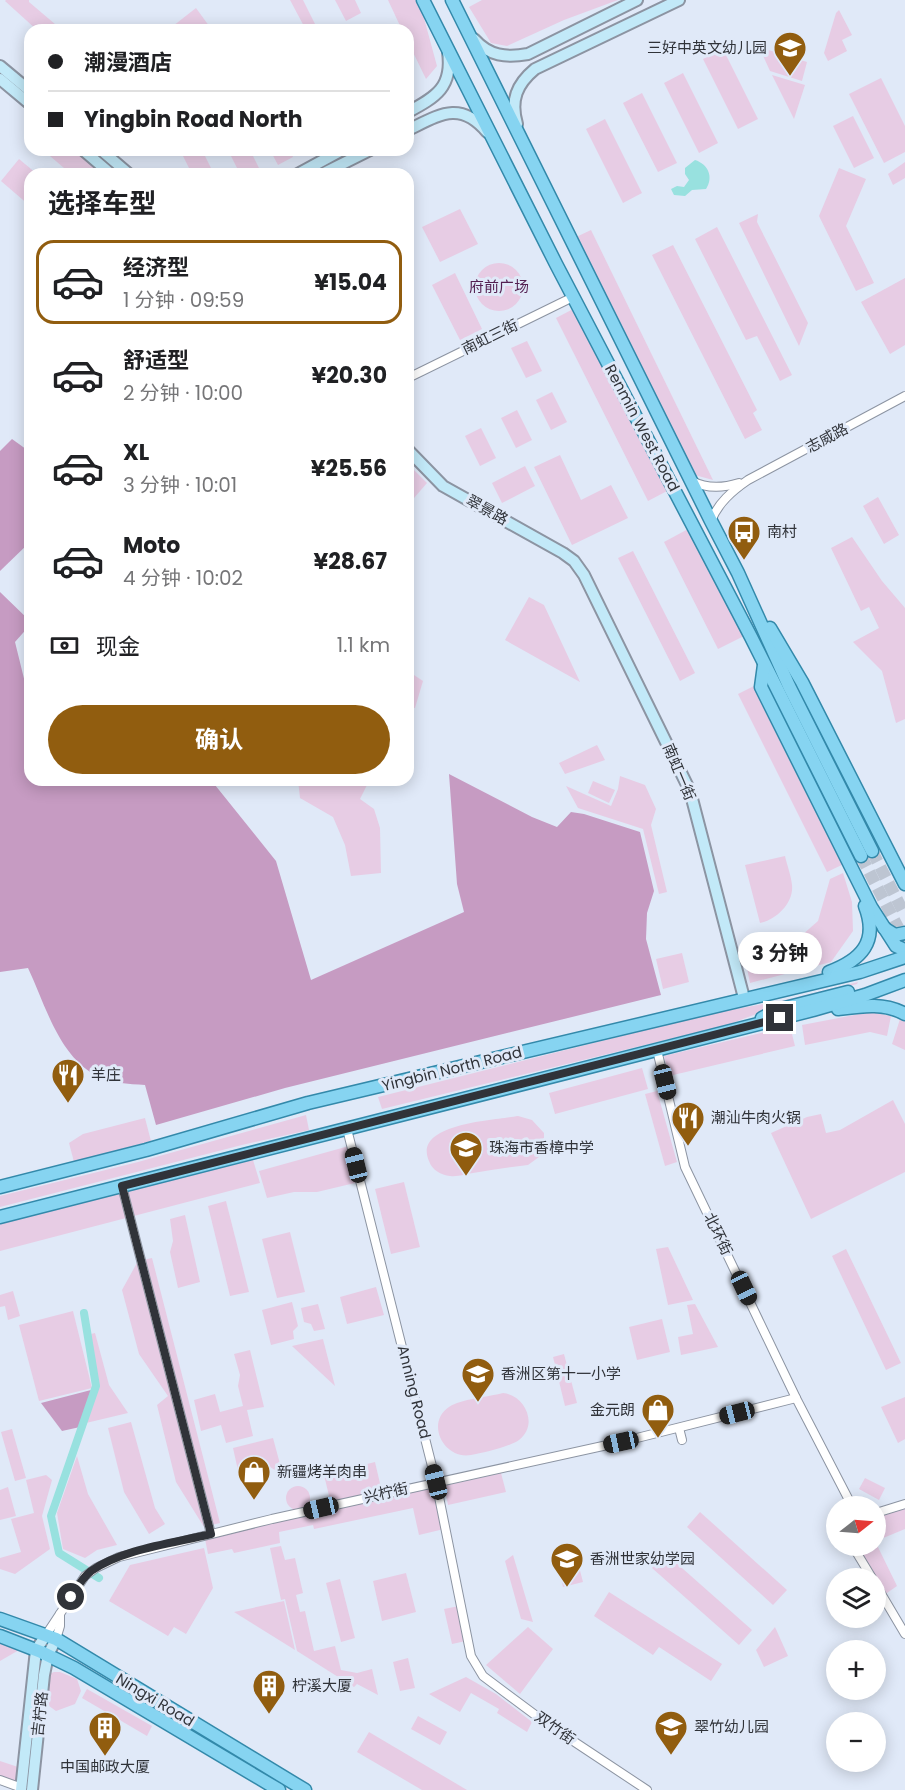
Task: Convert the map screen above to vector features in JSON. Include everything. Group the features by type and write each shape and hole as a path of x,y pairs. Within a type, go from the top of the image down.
{"main road":[{"name":"Renmin West Road","path":"423,0 573,297 866,853 738,573 690,480 520,132 452,0"},
{"path":"470,34 482,48 495,55 510,57 528,54 637,0"},
{"path":"520,132 513,113 514,97 520,83 535,69 679,0"},
{"path":"414,109 430,100 441,90 448,75 449,61 446,46"},
{"path":"0,66 24,86"},
{"path":"0,79 24,99"},
{"path":"414,127 438,115 466,114 480,124 495,143"},
{"path":"90,156 104,168"},
{"path":"107,156 122,168"},
{"path":"309,168 331,156"},
{"path":"334,168 358,156"},
{"name":"翠景路","path":"414,456 443,486 574,561"},
{"name":"南虹一街","path":"574,561 596,600 690,790 744,998"},
{"path":"738,573 802,682 905,884"},
{"path":"764,663 761,687 883,927 896,946 905,950"},
{"path":"859,794 905,870"},
{"path":"786,989 844,967 858,958 866,945 870,930 869,915 848,860"},
{"path":"883,927 895,935 905,933"},
{"name":"Yingbin North Road","path":"0,1187 146,1150 309,1103 860,972 901,960"},
{"path":"748,1026 777,1010 889,980 905,972"},
{"path":"0,1216 813,1010 865,995 905,980"},
{"path":"813,1010 872,1005 897,1009 905,1014"},
{"name":"Ningxi Road","path":"0,1619 51,1637 305,1790"},
{"name":"Ningxi Road","path":"0,1636 74,1668 279,1790"},
{"path":"25,1789 36,1650 51,1637"},
{"name":"吉柠路","path":"25,1789 51,1637"},
{"path":"136,1705 142,1693"}],"street":[{"name":"南虹三街","path":"414,375 573,297"},
{"name":"志威路","path":"690,480 710,487 727,487 748,480 905,396"},
{"name":"志威路","path":"711,521 723,501 748,480"},
{"name":"北环街","path":"657,1050 685,1167 796,1398 847,1496"},
{"name":"Anning Road","path":"347,1129 436,1482 471,1656"},
{"path":"122,1186 211,1534"},
{"name":"兴柠街","path":"51,1637 60,1626 60,1613 85,1576 103,1564 134,1552 621,1442 796,1398"},
{"path":"679,1428 682,1440"},
{"path":"886,1509 905,1504"},
{"path":"886,1602 905,1634"},
{"name":"双竹街","path":"471,1656 483,1676 546,1723 646,1790"},
{"path":"0,1780 25,1789"}],"green space":[{"path":"29,0 55,24 30,24 5,1"},
{"path":"290,0 303,0 315,24 303,24"},
{"path":"335,0 355,0 361,13 346,21"},
{"path":"388,0 419,0 437,66 426,79 414,54 414,24 399,24"},
{"path":"482,0 618,0 564,20 507,46 491,43 469,7"},
{"path":"196,8 208,24 176,24"},
{"path":"839,10 852,35 842,40 847,51 828,61 824,53 836,13"},
{"path":"759,47 807,62 802,81 770,71"},
{"path":"723,49 758,119 738,129 703,59"},
{"path":"683,73 718,143 699,153 664,83"},
{"path":"772,75 805,85 794,119"},
{"path":"881,78 905,126 905,152 884,163 849,94"},
{"path":"642,93 677,163 658,172 623,103"},
{"path":"853,116 874,158 854,168 833,126"},
{"path":"605,119 642,193 623,203 586,129"},
{"path":"50,156 86,156 100,168 64,168"},
{"path":"183,156 205,156 211,168 189,168"},
{"path":"231,156 253,156 259,168 237,168"},
{"path":"273,156 293,156 293,157 278,165"},
{"path":"19,159 30,168 24,168 24,201 1,181"},
{"path":"905,162 905,178 893,185 888,174"},
{"path":"839,168 866,179 846,226 874,283 856,291 819,216"},
{"path":"460,209 478,244 440,262 422,227"},
{"path":"758,214 757,222 808,323 799,346 739,223"},
{"path":"717,227 792,375 780,381 757,336 746,340 695,239"},
{"path":"591,230 713,480 691,474 574,238"},
{"path":"673,245 757,410 753,413 762,430 745,439 652,255"},
{"name":"府前广场","path":"494,263 504,263 516,270 523,282 523,292 516,304 504,311 494,311 479,300 475,292 475,282 486,267"},
{"path":"455,273 482,329 460,340 432,285"},
{"path":"905,278 905,345 890,354 861,302"},
{"path":"577,307 669,490 648,501 556,318"},
{"path":"527,341 542,371 526,378 511,348"},
{"path":"552,392 567,422 551,430 536,400"},
{"path":"517,410 532,440 516,448 501,418"},
{"path":"481,428 496,458 480,466 465,436"},
{"path":"560,455 581,500 611,485 628,518 572,545 534,467"},
{"path":"525,466 535,486 502,503 492,483"},
{"path":"414,470 427,483 414,498"},
{"path":"878,497 899,535 884,544 863,506"},
{"path":"690,528 744,636 718,649 664,542"},
{"path":"852,537 882,581 905,608 905,719 896,723 882,671 853,642 879,628 869,607 861,611 831,548"},
{"path":"633,551 695,673 680,681 618,558"},
{"path":"529,597 544,605 580,682 505,640"},
{"path":"414,675 423,681 414,708"},
{"path":"756,685 846,863 827,872 738,694"},
{"path":"597,745 605,760 565,774 559,763"},
{"path":"620,776 645,785 656,809 651,825 667,892 659,894 643,829 578,808 566,786 611,806 618,789"},
{"path":"593,781 615,790 609,803 588,793"},
{"path":"299,786 366,786 360,799 374,809 380,828 381,873 351,876 345,845 333,817 300,798"},
{"path":"785,856 792,885 790,898 783,910 760,923 745,865"},
{"path":"843,873 852,902 853,931 831,962 750,983 745,959 785,950 818,921 830,879"},
{"path":"682,953 689,982 663,989 656,959"},
{"path":"858,982 783,1004 727,1025 382,1109 378,1097 713,1013 781,1001"},
{"path":"870,1012 891,1016 887,1036 870,1032 805,1045 802,1025"},
{"path":"901,1016 905,1019 905,1050 892,1044"},
{"path":"790,1026 795,1046 669,1076 664,1056"},
{"path":"642,1068 648,1089 555,1114 549,1093"},
{"path":"657,1091 677,1162 665,1166 645,1094"},
{"path":"893,1100 905,1124 905,1172 811,1219 771,1133 807,1117 821,1114 826,1133 840,1130"},
{"path":"306,1115 309,1130 0,1207 0,1196 138,1162"},
{"path":"518,1116 532,1120 544,1133 544,1150 528,1165 453,1176 440,1173 430,1164 427,1148 433,1138 444,1131 476,1122"},
{"path":"145,1118 151,1141 74,1162 69,1143 83,1134"},
{"path":"349,1146 359,1182 317,1192 294,1192 267,1198 259,1171"},
{"path":"253,1160 260,1183 0,1251 0,1222"},
{"path":"404,1182 420,1247 391,1254 375,1189"},
{"path":"226,1201 249,1292 230,1296 208,1206"},
{"path":"185,1215 200,1282 178,1288 170,1252 173,1241 170,1219"},
{"path":"290,1232 305,1292 277,1298 262,1239"},
{"path":"668,1247 693,1300 668,1305 656,1249"},
{"path":"846,1249 901,1363 886,1370 832,1256"},
{"path":"152,1258 220,1523 204,1527 176,1482 157,1405 168,1396 139,1354 122,1290 138,1261"},
{"path":"376,1287 384,1315 347,1324 340,1297"},
{"path":"13,1291 20,1316 8,1320 5,1306 0,1307 0,1295"},
{"path":"292,1302 298,1326 293,1331 294,1339 271,1345 262,1310"},
{"path":"318,1304 325,1329 314,1331 311,1324 304,1322 301,1308"},
{"path":"695,1304 718,1347 681,1355 678,1337 693,1334 687,1305"},
{"path":"73,1311 92,1388 39,1401 19,1325"},
{"path":"662,1319 670,1352 637,1360 629,1327"},
{"path":"95,1333 109,1385 128,1413 86,1423 99,1387 91,1334"},
{"path":"323,1339 335,1386 292,1346"},
{"path":"250,1350 264,1407 247,1410 253,1436 226,1443 221,1425 201,1431 194,1400 215,1394 220,1412 243,1406 238,1386 240,1375 234,1354"},
{"path":"564,1354 577,1403 565,1406 553,1357"},
{"path":"503,1393 518,1399 527,1412 528,1427 519,1440 503,1447 471,1455 461,1455 446,1446 438,1431 442,1414 449,1407 467,1400"},
{"path":"905,1397 905,1439 898,1443 881,1407"},
{"path":"131,1422 155,1508 165,1524 149,1534 124,1492 108,1428"},
{"path":"12,1429 26,1478 15,1481 1,1432"},
{"path":"273,1438 283,1475 257,1459 241,1484 233,1448"},
{"path":"77,1456 88,1494 117,1545 97,1550 85,1558 63,1549 57,1513"},
{"path":"375,1462 382,1492 331,1504 324,1475"},
{"path":"501,1473 506,1492 448,1505 444,1486"},
{"path":"46,1475 52,1480 42,1516 50,1549 15,1574 0,1569 0,1558 21,1552 11,1519 34,1513 26,1480"},
{"path":"865,1478 885,1488 881,1496 872,1496 859,1489"},
{"path":"435,1485 444,1529 419,1535 413,1508 314,1529 313,1525 279,1532 280,1543 234,1553 232,1549 208,1554 205,1539"},
{"path":"293,1486 303,1486 310,1493 310,1503 303,1510 293,1510 286,1503 286,1493"},
{"path":"8,1487 16,1516 0,1520 0,1490"},
{"path":"905,1507 905,1529 886,1537 886,1513"},
{"path":"700,1512 787,1590 773,1605 687,1527"},
{"path":"281,1546 285,1560 295,1558 303,1593 296,1595 300,1612 305,1611 314,1651 335,1646 341,1670 357,1673 372,1669 378,1695 357,1684 354,1687 297,1651 285,1599 281,1600 270,1548"},
{"path":"204,1548 213,1588 186,1634 174,1627 168,1636 109,1601 130,1565"},
{"path":"665,1553 752,1630 739,1645 652,1568"},
{"path":"513,1555 533,1622 521,1619 505,1561"},
{"path":"863,1556 882,1556 897,1586 886,1594 886,1568 869,1568"},
{"path":"577,1559 583,1582 563,1587 557,1564"},
{"path":"406,1573 416,1612 382,1621 373,1581"},
{"path":"340,1579 355,1638 341,1642 326,1583"},
{"path":"609,1592 722,1664 711,1681 659,1647 653,1655 594,1616"},
{"path":"284,1601 295,1650 234,1612"},
{"path":"459,1606 466,1641 452,1644 444,1609"},
{"path":"528,1627 553,1649 520,1694 486,1665"},
{"path":"775,1627 788,1656 764,1667 756,1650"},
{"path":"0,1643 19,1650 0,1661"},
{"path":"408,1658 415,1688 400,1691 393,1662"},
{"path":"54,1672 77,1679 81,1691 75,1704 56,1711 45,1703 49,1674"},
{"path":"466,1677 496,1694 532,1722 527,1732 497,1713 499,1709 471,1693 460,1712 429,1694"},
{"path":"87,1689 152,1726 147,1736 82,1698"},
{"path":"418,1716 447,1732 440,1745 411,1729"},
{"path":"369,1732 467,1790 422,1790 357,1752"},
{"path":"0,1761 21,1768 19,1785 0,1778"}],"shaded area":[{"path":"695,160 700,162 708,172 709,180 706,189 692,190 685,196 674,195 671,189 677,186 684,187 689,180 685,174 685,168"},
{"path":"12,439 24,448 24,548 0,571 0,451"},
{"path":"0,592 24,615 24,632 15,642 24,679 24,786 216,786 276,861 311,980 464,912 457,884 449,774 532,817 557,827 571,812 640,832 654,891 647,913 646,939 661,995 285,1088 156,1125 145,1085 119,1083 101,1078 82,1066 71,1054 54,1027 28,968 0,972"},
{"path":"91,1390 80,1427 62,1431 41,1403"}],"waterway":[{"path":"84,1313 96,1386 51,1516 59,1553 99,1578"}],"tunnel":[{"path":"872,851 905,915"},
{"path":"861,856 905,941"}],"place":[{"name":"三好中英文幼儿园","path":"790,77"},
{"name":"南村","path":"744,561"},
{"name":"羊庄","path":"68,1104"},
{"name":"潮汕牛肉火锅","path":"688,1147"},
{"name":"珠海市香樟中学","path":"466,1177"},
{"name":"香洲区第十一小学","path":"478,1403"},
{"name":"金元朗","path":"658,1439"},
{"name":"新疆烤羊肉串","path":"254,1501"},
{"name":"香洲世家幼学园","path":"567,1588"},
{"name":"柠溪大厦","path":"269,1715"},
{"name":"翠竹幼儿园","path":"671,1756"},
{"name":"中国邮政大厦","path":"105,1757"}],"route":[{"path":"71,1597 85,1576 103,1564 134,1552 211,1534 122,1186 780,1018"}]}
